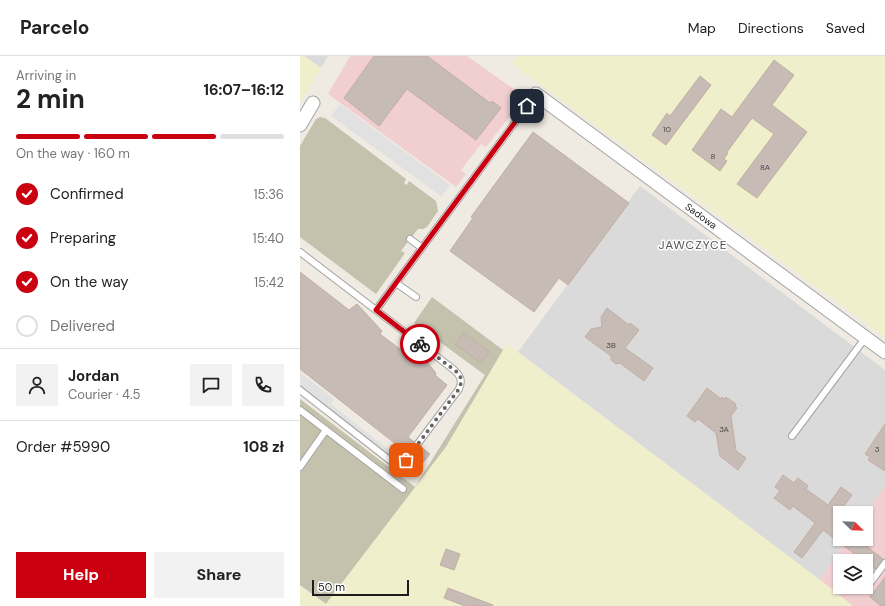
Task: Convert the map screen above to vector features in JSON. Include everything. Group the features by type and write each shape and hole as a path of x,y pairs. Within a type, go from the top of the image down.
{"street":[{"name":"Sadowa","path":"536,94 885,352"},
{"path":"300,125 313,103"}],"lane":[{"path":"376,310 536,94"},
{"path":"410,239 422,248"},
{"path":"300,252 454,369 460,375 461,380 459,389 406,460 400,464 392,462 300,390"},
{"path":"396,283 416,297"},
{"path":"792,436 866,337"},
{"path":"300,410 403,489"},
{"path":"300,467 326,430"},
{"path":"873,579 885,563"}],"shaded area":[{"path":"304,56 328,56 321,68"},
{"path":"350,56 467,56 515,90 516,108 486,147 481,144 461,170 466,174 456,187 328,94"},
{"path":"340,104 450,185 441,196 331,116"},
{"path":"320,117 325,118 406,179 404,183 407,185 409,181 436,201 438,211 427,227 418,229 401,251 405,253 376,294 300,237 300,146 316,119"},
{"path":"640,186 885,370 885,485 871,506 833,506 833,546 843,546 838,554 833,554 833,561 820,580 518,352"},
{"path":"432,297 503,350 446,447 326,604 300,585 300,399 415,487 485,375 414,323"},
{"path":"300,372 334,399 331,404 395,455 391,461 300,390"},
{"path":"885,485 885,606 853,606 838,594 873,594 873,554 838,554 843,546 873,546 873,506 871,506"},
{"path":"833,561 833,590 820,580"}],"green space":[{"path":"300,56 304,56 321,68 300,103"},
{"path":"517,56 885,56 885,337 512,64"},
{"path":"507,344 820,580 833,590 833,594 838,594 853,606 300,606 300,586 326,604 446,447"}],"building":[{"path":"374,56 427,56 490,103 492,101 501,108 476,140 407,89 379,126 344,98"},
{"path":"774,60 794,75 772,105 807,132 757,198 737,184 774,134 752,118 727,152 728,153 724,159 727,161 720,171 692,150 721,109 732,117"},
{"path":"700,76 711,85 666,145 652,135 667,113 670,116"},
{"path":"533,132 629,203 568,285 559,278 534,312 450,251 473,218 471,217"},
{"path":"300,272 349,310 357,304 382,331 380,334 409,356 417,350 436,373 435,375 447,385 408,437 414,442 406,452 300,369"},
{"path":"607,308 629,325 630,323 639,330 625,348 653,368 644,381 620,363 616,364 611,360 611,356 585,337 591,329 602,327 601,317"},
{"path":"464,333 489,352 481,363 455,344"},
{"path":"707,388 721,399 722,397 724,399 726,397 736,404 735,406 737,408 731,416 736,451 746,458 738,470 720,456 716,433 698,419 695,422 687,416"},
{"path":"885,424 885,471 868,460 870,457 865,454"},
{"path":"421,447 430,454 420,466 412,460"},
{"path":"783,475 794,483 798,478 808,486 806,489 828,505 841,487 852,495 844,506 833,506 833,538 823,530 802,558 794,552 815,523 793,506 790,510 774,498 780,491 775,487"},
{"path":"844,546 866,546 883,559 875,569 873,568 873,554 855,554"},
{"path":"446,549 460,554 454,570 440,565"},
{"path":"885,577 885,606 881,606 870,597"},
{"path":"448,588 493,606 465,606 444,598"}],"way so far":[{"path":"406,460 459,389 461,384 460,375 457,372 420,344"}],"district":[{"name":"JAWCZYCE","path":"693,245"}],"route":[{"path":"420,344 376,310 527,106"}]}
